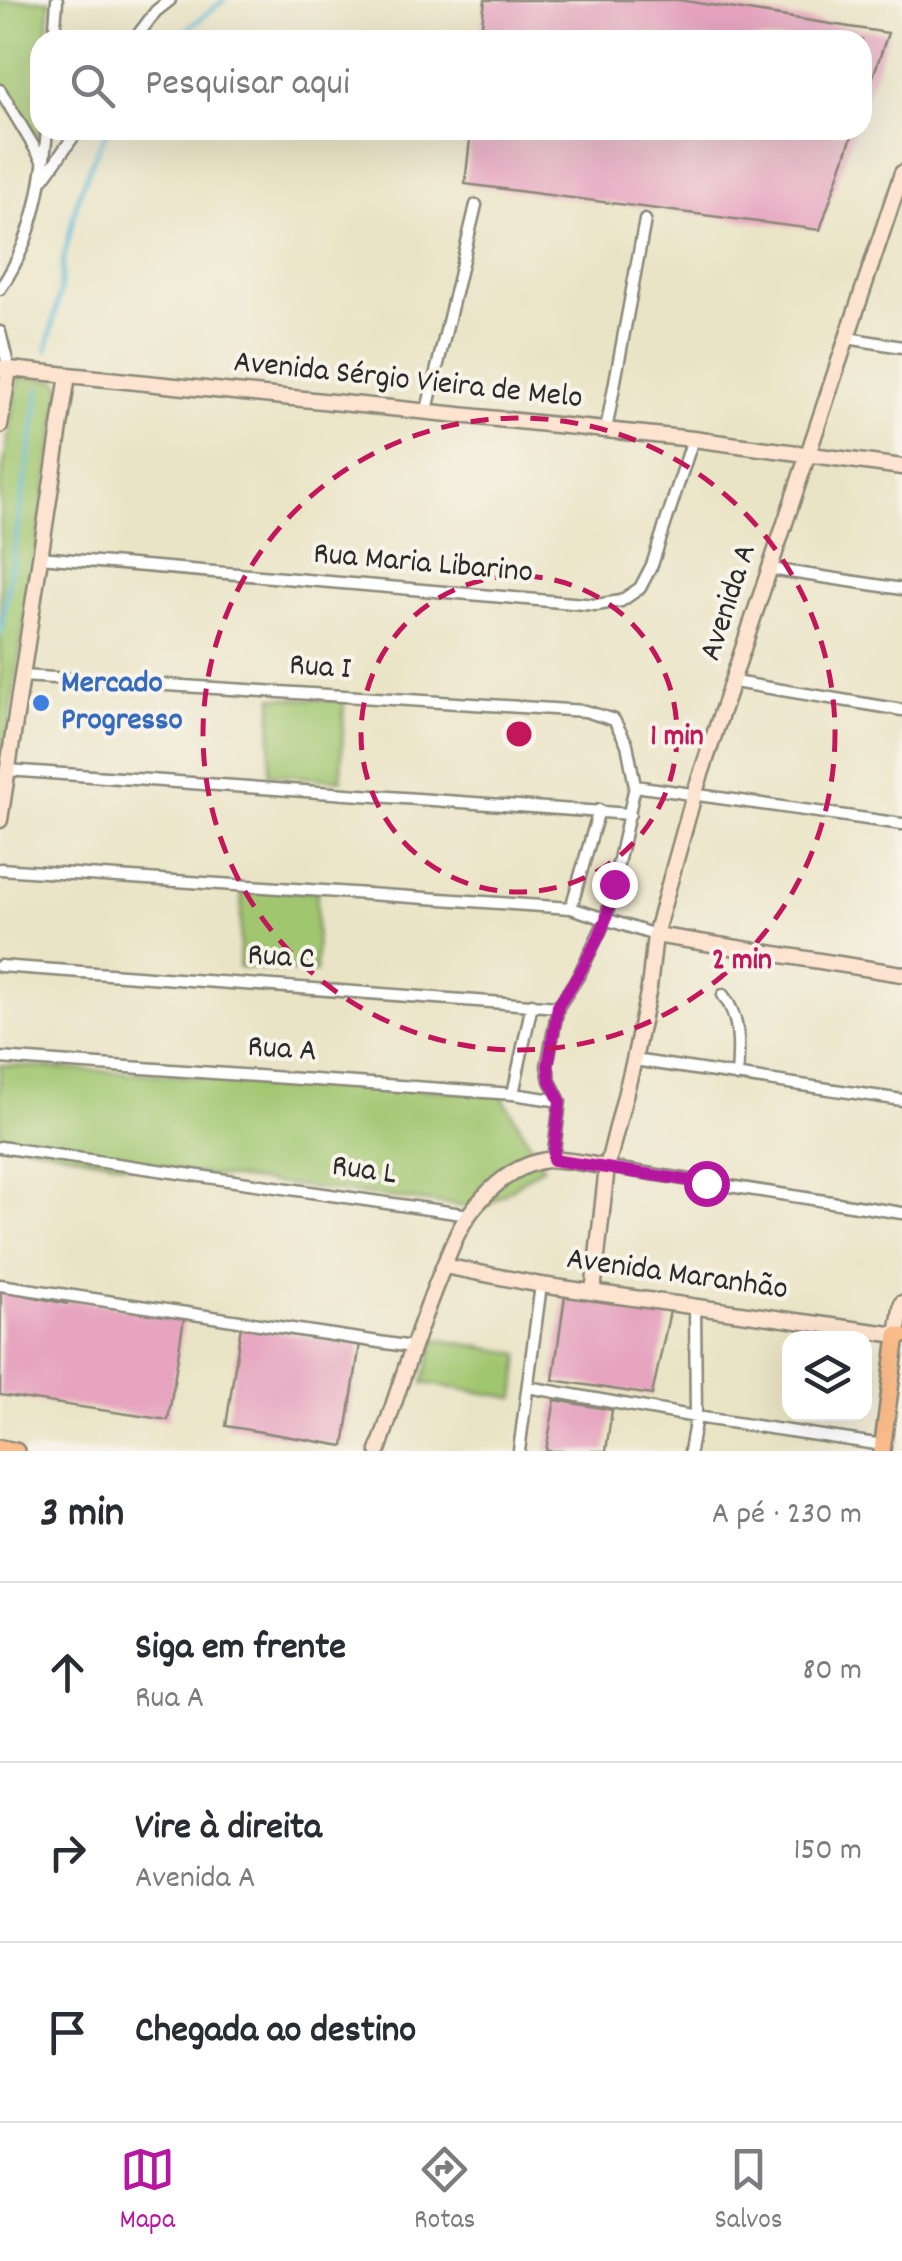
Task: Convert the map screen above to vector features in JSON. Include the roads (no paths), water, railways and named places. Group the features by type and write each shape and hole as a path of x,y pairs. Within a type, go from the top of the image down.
{"main road":[{"path":"883,1448 899,1336"},
{"path":"0,1448 16,1451"}],"street":[{"path":"55,30 57,0"},
{"path":"142,30 170,0"},
{"path":"0,90 30,137"},
{"path":"32,140 44,162"},
{"path":"0,289 16,266 35,214 46,140"},
{"path":"42,179 71,140"},
{"name":"Avenida A","path":"593,1292 606,1167 634,1060 655,935 694,796 902,173"},
{"path":"427,410 476,205"},
{"path":"606,430 645,220"},
{"path":"886,222 902,224"},
{"path":"0,332 4,369 0,426"},
{"path":"848,338 902,347"},
{"name":"Avenida Sérgio Vieira de Melo","path":"4,369 427,410 809,454"},
{"path":"0,820 68,375"},
{"name":"Rua Maria Libarino","path":"40,557 596,606 621,601 640,588 652,565 693,439"},
{"path":"809,454 902,467"},
{"path":"770,569 902,589"},
{"name":"Rua I","path":"22,676 585,710 614,720 628,744 635,786"},
{"path":"734,682 902,710"},
{"path":"7,770 630,814"},
{"path":"553,1160 560,1101 548,1066 558,1006 606,919 635,786 902,824"},
{"path":"572,908 599,810"},
{"path":"0,870 572,908 655,935 902,974"},
{"name":"Rua C","path":"0,966 558,1006"},
{"path":"723,995 735,1014 737,1076"},
{"path":"512,1094 532,1004"},
{"name":"Rua A","path":"0,1058 512,1094 560,1101"},
{"path":"634,1060 902,1100"},
{"name":"Rua L","path":"0,1146 469,1215"},
{"path":"378,1451 412,1346 452,1246 485,1195 535,1162 553,1160 606,1167 902,1213"},
{"name":"Avenida Maranhão","path":"444,1266 541,1285 899,1336"},
{"path":"0,1285 412,1346"},
{"path":"520,1451 541,1285"},
{"path":"899,1336 902,1304"},
{"path":"690,1451 696,1417 696,1306"},
{"path":"528,1387 883,1448"}],"waterway":[{"path":"186,30 224,0"},
{"path":"47,350 78,197 103,140"},
{"path":"0,636 40,388"}],"place":[{"name":"Mercado Progresso","path":"41,703"}]}
